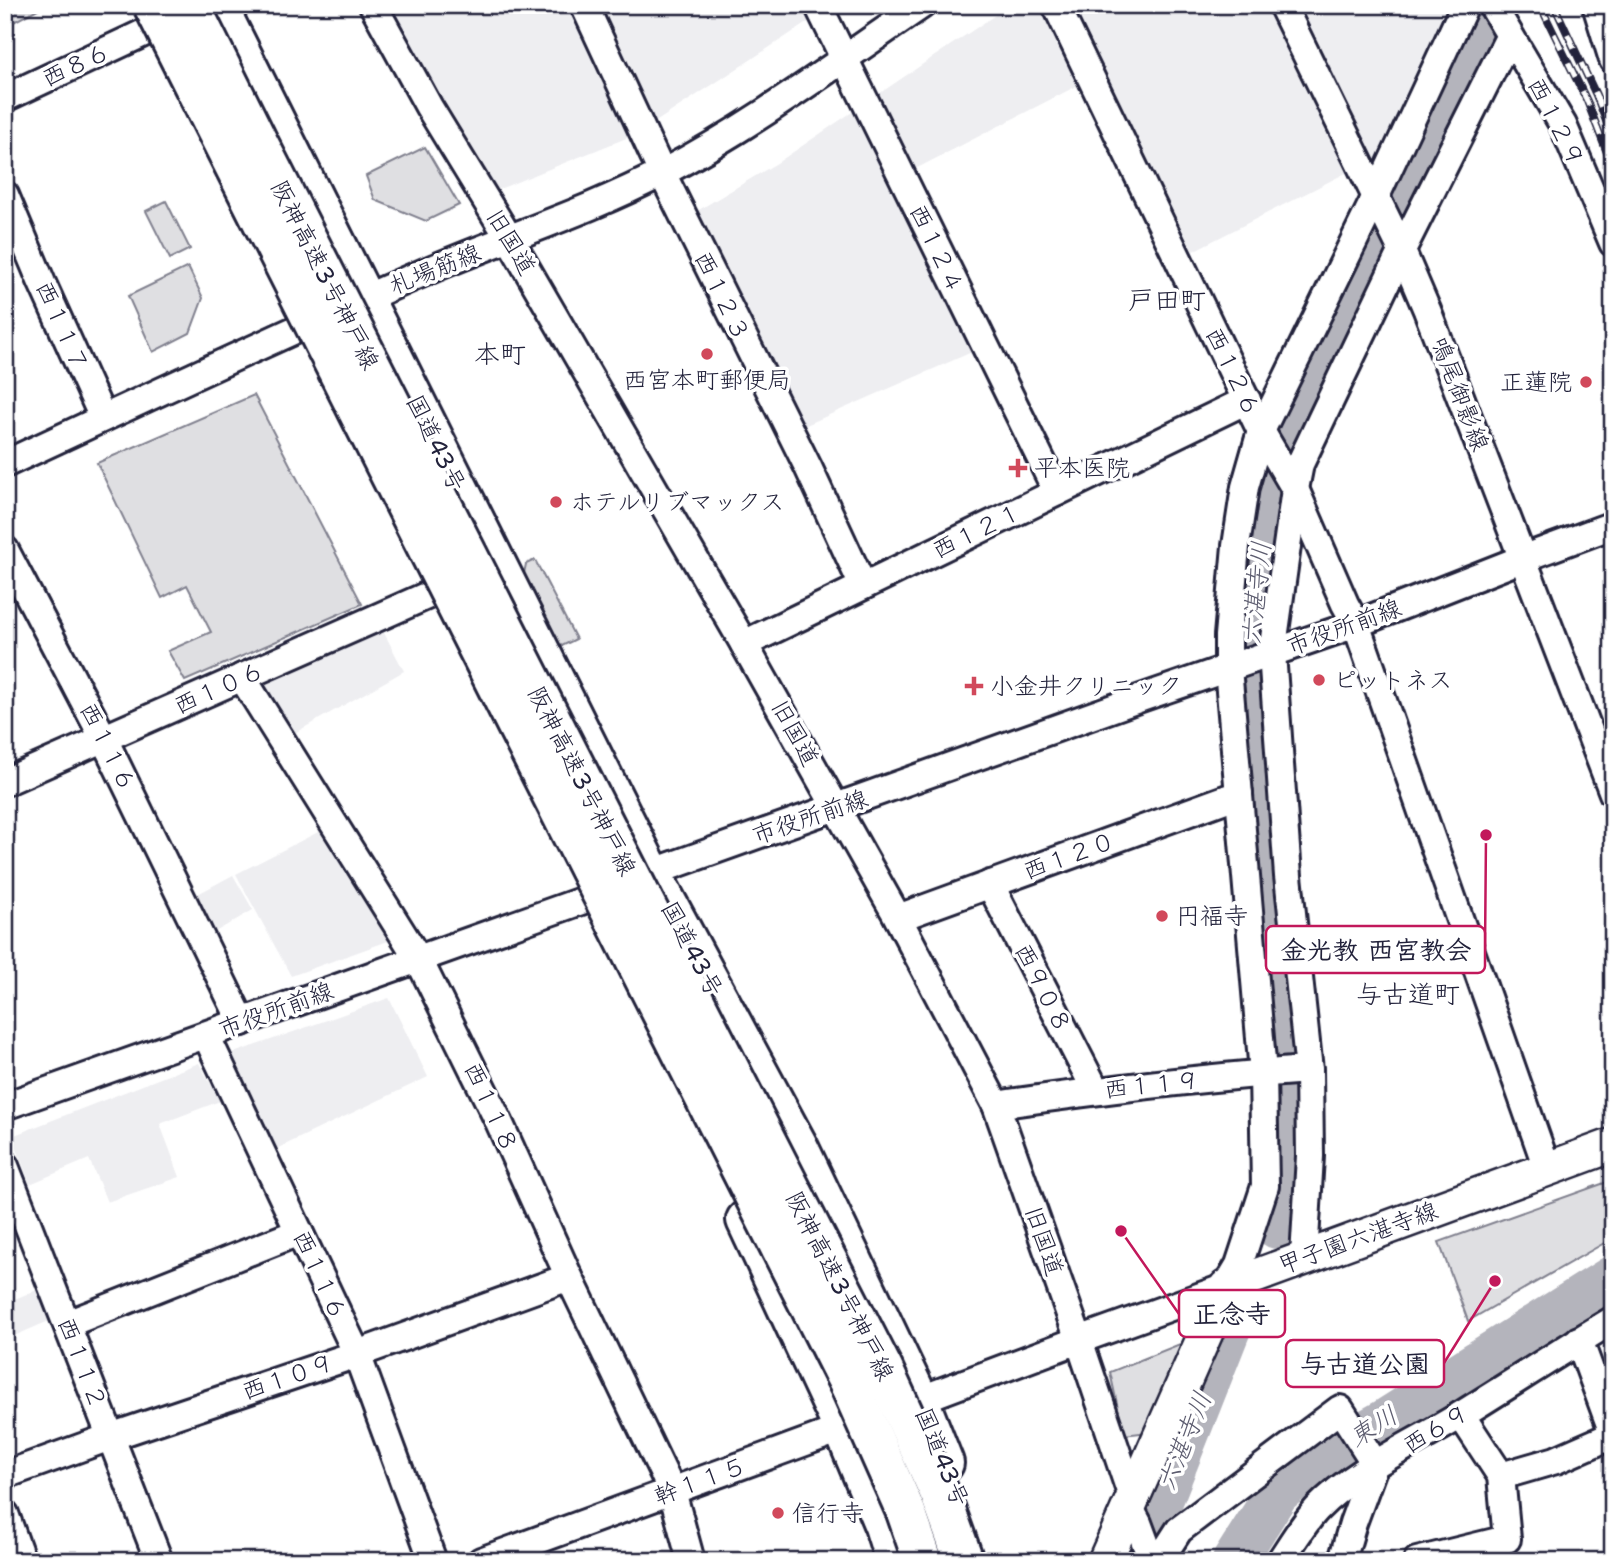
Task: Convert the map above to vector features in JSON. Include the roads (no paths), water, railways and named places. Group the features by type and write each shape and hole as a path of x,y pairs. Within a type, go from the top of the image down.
{"highway":[{"name":"阪神高速3号神戸線","path":"190,5 883,1369 940,1494 964,1561"},
{"name":"国道43号","path":"217,5 651,873 798,1146 919,1400 982,1561"},
{"name":"阪神高速3号神戸線","path":"145,14 844,1374 906,1512 923,1561"},
{"path":"145,14 584,900 669,1060 720,1164 844,1428 884,1526 895,1561"}],"main road":[{"name":"甲子園六湛寺線","path":"1226,1287 1613,1145"},
{"path":"1105,1561 1133,1511 1226,1287"}],"street":[{"name":"旧国道","path":"373,5 429,107 744,643 898,918 996,1105 1079,1340 1133,1511 1154,1559"},
{"name":"西１２３","path":"584,5 662,173 808,467 863,586"},
{"name":"西１２４","path":"817,5 1057,492"},
{"name":"札場筋線","path":"5,464 364,299 662,173 725,136 922,5"},
{"name":"西１２６","path":"1056,5 1264,437 1292,484 1356,624 1546,1168"},
{"name":"鳴尾御影線","path":"1282,5 1400,246 1427,310 1613,793"},
{"path":"1226,1287 1239,1265 1265,1186 1268,1073 1239,794 1228,636 1245,487 1264,437 1377,200 1465,5"},
{"name":"西８６","path":"5,98 145,14"},
{"path":"1604,18 1613,60"},
{"path":"1304,1257 1310,1156 1305,1070 1268,654 1292,484 1501,21"},
{"name":"西１２９","path":"1501,21 1563,125 1613,243"},
{"name":"西１１７","path":"5,195 103,418"},
{"name":"西１２１","path":"744,643 1247,400"},
{"name":"市役所前線","path":"5,1106 419,960 651,873 1356,624 1613,525"},
{"name":"西１１６","path":"5,550 104,739 242,1021"},
{"name":"西１０６","path":"5,782 433,593"},
{"name":"西１１８","path":"242,677 419,960 499,1122 569,1277 672,1491 691,1561"},
{"name":"西１２０","path":"898,918 1239,794"},
{"name":"西９０８","path":"990,884 1096,1091"},
{"name":"西１１６","path":"206,1035 357,1354 433,1561"},
{"name":"西１１９","path":"996,1105 1096,1091 1305,1070"},
{"name":"西１１２","path":"5,1166 159,1561"},
{"path":"67,1324 299,1232"},
{"name":"西１０９","path":"5,1475 357,1354 569,1277"},
{"name":"幹１１５","path":"481,1561 1226,1287"},
{"name":"西６９","path":"1280,1561 1319,1507 1372,1461 1461,1415 1613,1320"},
{"path":"1501,1476 1556,1460 1613,1434 1579,1340"},
{"path":"1154,1559 1179,1530 1343,1412 1372,1461 1342,1561"},
{"path":"1417,1561 1445,1557 1507,1539 1501,1476 1461,1415"},
{"path":"5,1514 22,1561"}],"waterway":[{"name":"六湛寺川","path":"1277,1227 1288,1182 1284,1059 1265,891 1249,693 1250,627 1267,492 1286,433 1477,44 1490,5"},
{"name":"東川","path":"1234,1561 1277,1493 1320,1458 1385,1421 1613,1277"},
{"name":"六湛寺川","path":"1136,1561 1232,1321"}],"railway":[{"path":"1540,5 1587,101 1613,168"},
{"path":"1554,5 1596,95 1613,139"}],"place":[{"name":"西宮本町郵便局","path":"707,354"},
{"name":"正蓮院","path":"1586,382"},
{"name":"平本医院","path":"1018,468"},
{"name":"ホテルリブマックス","path":"556,502"},
{"name":"ピットネス","path":"1319,680"},
{"name":"小金井クリニック","path":"974,686"},
{"name":"金光教 西宮教会","path":"1486,835"},
{"name":"円福寺","path":"1162,916"},
{"name":"正念寺","path":"1121,1231"},
{"name":"与古道公園","path":"1495,1281"},
{"name":"信行寺","path":"778,1513"}],"district":[{"name":"戸田町","path":"1167,300"},
{"name":"本町","path":"500,354"},
{"name":"与古道町","path":"1408,994"}]}
